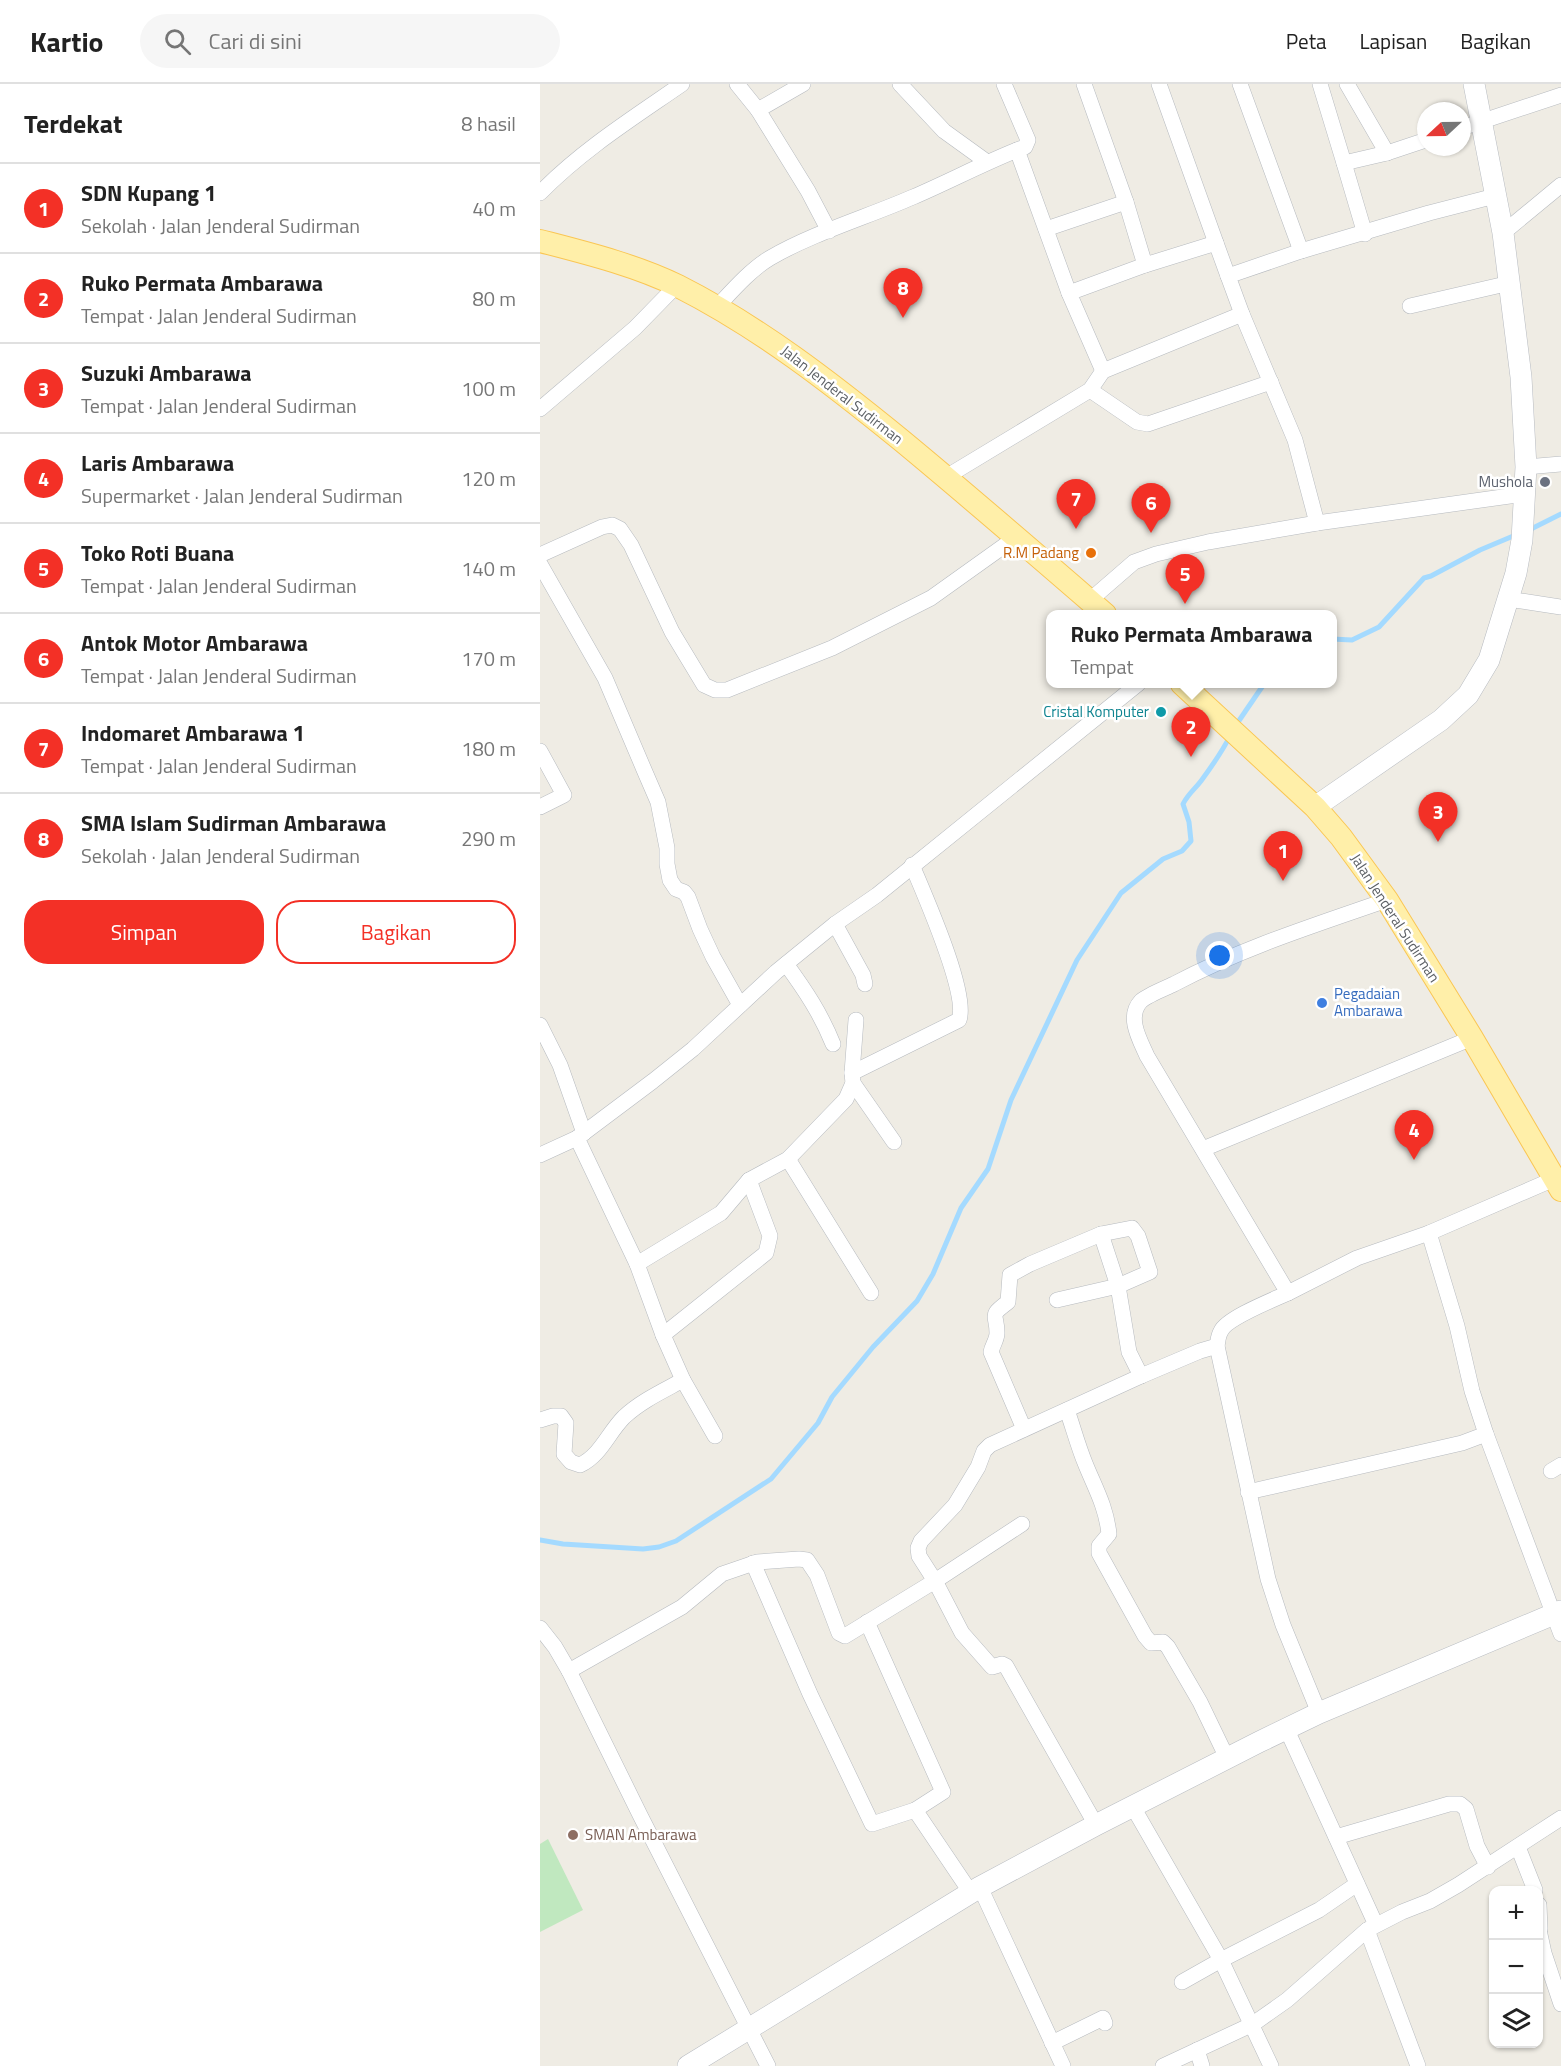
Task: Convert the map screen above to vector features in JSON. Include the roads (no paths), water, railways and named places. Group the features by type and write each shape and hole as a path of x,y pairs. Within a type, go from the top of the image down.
{"main road":[{"name":"Jalan Jenderal Sudirman","path":"540,241 626,266 676,285 762,335 850,397 1097,608"},
{"name":"Jalan Jenderal Sudirman","path":"1186,688 1315,807 1341,837 1387,900 1556,1175"}],"street":[{"path":"540,193 560,172 609,134 682,84"},
{"path":"737,84 758,110 808,191 829,231"},
{"path":"758,110 803,84"},
{"path":"900,84 944,131 987,162"},
{"path":"716,308 768,259 1025,147 1028,140 1023,124 1004,84"},
{"path":"1084,84 1126,202 1145,265"},
{"path":"1159,84 1242,314 1295,440 1317,523"},
{"path":"1240,84 1302,251"},
{"path":"1320,84 1365,234"},
{"path":"1347,84 1387,153"},
{"path":"1315,807 1441,720 1468,695 1489,660 1516,573 1522,540 1526,467 1521,377 1503,233 1495,196 1471,125 1474,84"},
{"path":"1471,125 1561,96"},
{"path":"1344,163 1417,143"},
{"path":"1017,150 1070,294 1103,371"},
{"path":"1503,233 1561,185"},
{"path":"1228,276 1302,251 1495,196"},
{"path":"1046,229 1126,202"},
{"path":"1070,294 1145,265 1216,243"},
{"path":"1410,306 1510,283"},
{"path":"540,409 635,328 676,285"},
{"path":"946,477 1090,390 1103,371 1242,314"},
{"path":"1090,390 1137,422 1148,424 1271,382"},
{"path":"1526,467 1561,464"},
{"path":"1097,608 1134,562 1156,554 1208,542 1317,523 1524,494"},
{"path":"540,555 602,527 612,525 620,529 631,545 672,632 704,685 715,690 727,690 832,648 931,598 1016,538"},
{"path":"540,564 605,678 658,802 667,848 669,880 676,889 684,892 688,897 713,957 740,1005"},
{"path":"1508,599 1561,607"},
{"path":"540,1155 581,1136 690,1052 786,964 835,924 876,895 1133,688"},
{"path":"540,751 564,795 540,807"},
{"path":"852,1078 954,1023 959,1020 962,1013 943,939 912,865"},
{"path":"1288,1293 1147,1056 1136,1032 1134,1016 1142,1001 1183,979 1269,940 1387,900"},
{"path":"835,924 863,975 865,984"},
{"path":"786,964 811,999 833,1044"},
{"path":"637,1264 721,1213 749,1180 788,1159 846,1099 852,1078 856,1020"},
{"path":"540,1025 560,1065 581,1136 637,1264 663,1335 683,1380 715,1436"},
{"path":"1203,1149 1472,1038"},
{"path":"852,1078 894,1142"},
{"path":"788,1159 871,1293"},
{"path":"1319,1713 1275,1603 1268,1579 1217,1346 1221,1329 1246,1312 1357,1257 1429,1233 1556,1175"},
{"path":"663,1335 766,1253 770,1236 749,1180"},
{"path":"1024,1429 991,1352 997,1332 995,1312 1008,1302 1010,1275 1030,1264 1101,1234 1132,1228 1138,1236 1150,1272 1118,1286 1057,1300"},
{"path":"1429,1233 1486,1434 1557,1612 1561,1634"},
{"path":"1101,1234 1118,1286 1129,1352 1141,1376"},
{"path":"1096,1825 1006,1666 1002,1664 992,1667 962,1633 919,1556 918,1548 921,1541 955,1505 978,1467 984,1451 990,1445 1141,1376 1217,1346"},
{"path":"540,1420 561,1416 566,1424 564,1454 571,1462 580,1465 590,1460 622,1419 636,1406 683,1380"},
{"path":"1067,1410 1107,1519 1108,1534 1099,1546 1099,1553 1145,1636 1151,1643 1163,1642 1168,1647 1200,1702 1227,1758"},
{"path":"1248,1492 1451,1445 1486,1434"},
{"path":"569,1671 682,1607 722,1574 753,1563 807,1560 817,1575 841,1636 845,1636 1022,1524"},
{"path":"753,1563 810,1694 872,1824 915,1810 943,1792 867,1622"},
{"path":"688,2066 975,1890 1096,1825 1319,1713 1557,1612"},
{"path":"540,1628 555,1647 569,1671 768,2066"},
{"path":"1287,1730 1357,1884 1418,2066"},
{"path":"1336,1837 1449,1804 1460,1804 1466,1809 1477,1846 1488,1867"},
{"path":"1133,1807 1221,1960 1272,2066"},
{"path":"915,1810 975,1890 1063,2066"},
{"path":"1163,2066 1252,2024 1287,2000 1372,1927 1430,1901 1488,1867 1561,1818"},
{"path":"1518,1847 1534,1886"},
{"path":"1182,1982 1319,1910 1357,1884"},
{"path":"1541,1940 1561,2004"},
{"path":"1052,2043 1103,2018 1105,2024"},
{"path":"1197,2050 1202,2066"}],"waterway":[{"path":"1527,531 1561,514"},
{"path":"1337,639 1352,640 1379,627 1424,578 1518,534"},
{"path":"1236,725 1261,688"},
{"path":"540,1540 563,1544 643,1549 659,1547 676,1541 771,1479 818,1423 832,1397 873,1347 917,1301 933,1274 961,1208 988,1169 1011,1100 1077,960 1121,893 1163,859 1182,851 1191,841 1189,822 1183,804 1213,764 1230,736"}],"place":[{"name":"SMA Islam Sudirman Ambarawa","path":"903,318"},
{"name":"Mushola","path":"1545,482"},
{"name":"Indomaret Ambarawa 1","path":"1076,529"},
{"name":"Antok Motor Ambarawa","path":"1151,533"},
{"name":"R.M Padang","path":"1091,553"},
{"name":"Toko Roti Buana","path":"1185,604"},
{"name":"Cristal Komputer","path":"1161,712"},
{"name":"Ruko Permata Ambarawa","path":"1191,757"},
{"name":"Suzuki Ambarawa","path":"1438,842"},
{"name":"SDN Kupang 1","path":"1283,881"},
{"name":"Pegadaian Ambarawa","path":"1322,1003"},
{"name":"Laris Ambarawa","path":"1414,1160"},
{"name":"SMAN Ambarawa","path":"573,1835"}]}
